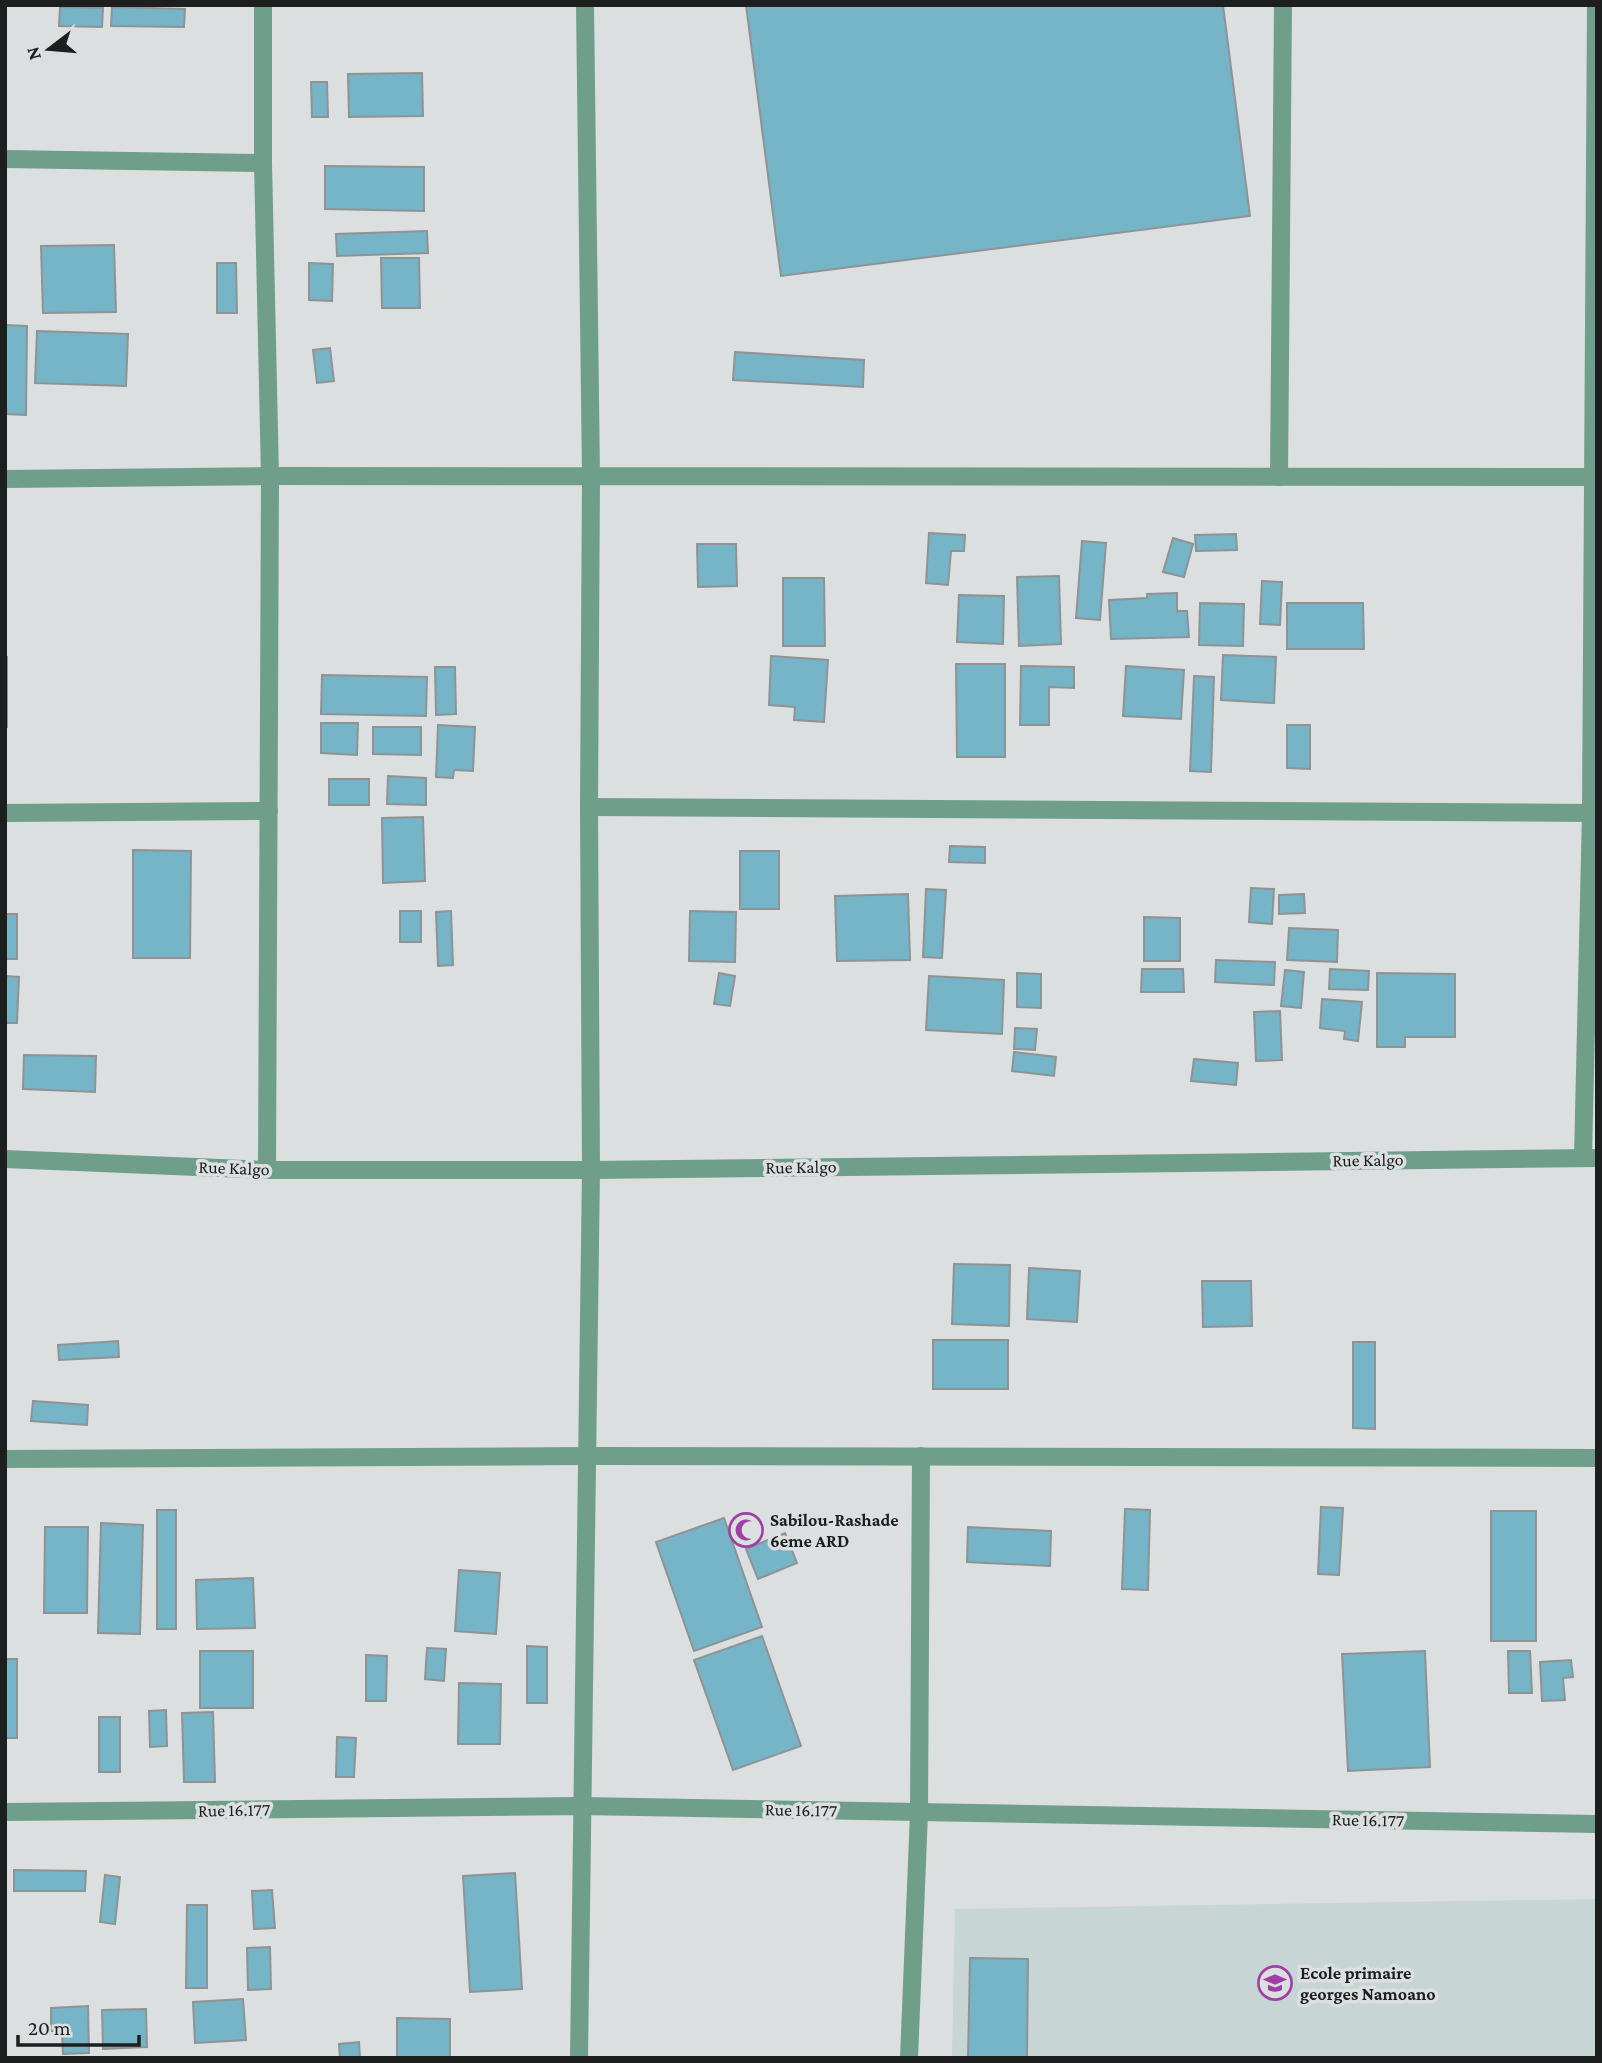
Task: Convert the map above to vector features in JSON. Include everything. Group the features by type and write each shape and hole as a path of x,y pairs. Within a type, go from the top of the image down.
{"street":[{"path":"264,5 263,163 270,476 267,1170"},
{"path":"579,2058 590,1170 591,476 585,5"},
{"path":"1279,477 1283,5"},
{"path":"1590,1158 1596,5"},
{"path":"5,159 263,163"},
{"path":"5,479 270,476 1595,477"},
{"path":"589,807 1591,813"},
{"path":"5,813 269,811"},
{"name":"Rue Kalgo","path":"5,1159 267,1170 590,1170 1590,1158"},
{"path":"5,1459 585,1455 1597,1458"},
{"path":"909,2058 919,1812 921,1456"},
{"name":"Rue 16.177","path":"5,1812 582,1806 1597,1824"}],"shaded area":[{"name":"Ecole primaire georges Namoano","path":"1597,1899 1597,2058 952,2058 955,1909"}],"building":[{"path":"746,5 1223,5 1250,216 781,276"},
{"path":"60,7 103,8 102,27 59,26"},
{"path":"112,7 185,9 184,27 111,26"},
{"path":"422,73 423,116 349,117 348,74"},
{"path":"311,82 327,82 328,117 312,117"},
{"path":"325,166 424,167 424,211 325,209"},
{"path":"427,231 428,253 337,256 336,234"},
{"path":"114,245 116,312 43,313 41,246"},
{"path":"381,258 419,258 420,308 382,308"},
{"path":"217,263 236,263 237,313 217,313"},
{"path":"309,263 333,264 332,301 309,300"},
{"path":"5,325 27,326 26,415 5,414"},
{"path":"37,331 128,334 126,386 35,383"},
{"path":"330,348 334,381 317,383 313,350"},
{"path":"735,352 864,360 863,387 733,380"},
{"path":"929,533 965,535 964,551 951,551 948,585 926,583"},
{"path":"1236,534 1237,550 1196,551 1195,535"},
{"path":"1173,538 1193,544 1184,577 1163,572"},
{"path":"1082,541 1106,543 1100,620 1076,618"},
{"path":"697,544 736,544 737,586 698,587"},
{"path":"1059,576 1061,644 1019,646 1017,577"},
{"path":"783,578 824,578 825,646 783,646"},
{"path":"1262,581 1282,582 1280,625 1260,624"},
{"path":"1177,593 1177,611 1187,611 1189,637 1111,639 1109,600"},
{"path":"959,595 1004,596 1003,644 957,642"},
{"path":"1200,603 1244,604 1243,646 1199,645"},
{"path":"1287,603 1363,603 1364,649 1287,649"},
{"path":"1223,655 1276,657 1274,703 1221,700"},
{"path":"771,656 828,660 824,722 794,720 795,707 769,705"},
{"path":"7,657 7,727 5,727"},
{"path":"956,664 1005,664 1005,757 957,757"},
{"path":"1021,666 1074,667 1074,688 1049,687 1049,725 1020,725"},
{"path":"1126,666 1184,670 1181,719 1123,716"},
{"path":"435,667 455,667 456,714 436,715"},
{"path":"322,675 427,677 426,716 321,714"},
{"path":"1194,676 1214,677 1211,772 1190,771"},
{"path":"321,723 358,723 357,755 321,753"},
{"path":"438,725 475,727 473,771 454,770 453,778 436,777"},
{"path":"1287,725 1310,725 1310,769 1287,768"},
{"path":"373,727 421,727 421,755 373,754"},
{"path":"388,776 426,778 426,805 387,804"},
{"path":"329,779 369,779 369,805 329,805"},
{"path":"423,817 425,881 383,883 382,818"},
{"path":"950,846 985,847 985,863 949,862"},
{"path":"133,850 191,851 190,958 133,958"},
{"path":"740,851 779,851 779,909 740,909"},
{"path":"1251,888 1274,889 1272,924 1249,922"},
{"path":"926,889 946,890 942,958 923,957"},
{"path":"908,894 910,960 837,961 835,896"},
{"path":"1304,894 1305,913 1279,914 1279,895"},
{"path":"400,911 421,911 421,942 400,942"},
{"path":"451,911 453,965 438,966 436,912"},
{"path":"690,911 736,912 735,962 689,961"},
{"path":"5,914 17,914 17,959 5,959"},
{"path":"1144,917 1180,918 1180,961 1144,961"},
{"path":"1289,928 1338,930 1337,962 1287,960"},
{"path":"1216,960 1275,962 1274,985 1215,982"},
{"path":"1142,969 1183,969 1184,992 1141,992"},
{"path":"1330,969 1369,971 1368,990 1329,989"},
{"path":"1285,970 1304,972 1301,1008 1281,1006"},
{"path":"719,973 735,976 730,1006 714,1004"},
{"path":"1017,973 1041,974 1041,1008 1017,1007"},
{"path":"1377,973 1455,974 1455,1037 1405,1037 1405,1047 1377,1047"},
{"path":"5,976 19,977 17,1023 5,1023"},
{"path":"929,976 1004,980 1002,1034 926,1030"},
{"path":"1322,999 1362,1002 1358,1041 1344,1039 1345,1031 1320,1028"},
{"path":"1280,1011 1282,1060 1256,1061 1254,1012"},
{"path":"1015,1028 1037,1029 1035,1050 1014,1049"},
{"path":"1014,1052 1056,1057 1054,1076 1012,1071"},
{"path":"24,1055 96,1056 95,1092 23,1089"},
{"path":"1194,1059 1238,1063 1236,1085 1191,1081"},
{"path":"954,1264 1010,1265 1009,1326 952,1324"},
{"path":"1029,1268 1080,1271 1077,1322 1027,1319"},
{"path":"1202,1281 1251,1281 1252,1326 1203,1327"},
{"path":"933,1340 1008,1340 1008,1389 933,1389"},
{"path":"118,1341 119,1357 59,1360 58,1345"},
{"path":"1353,1342 1375,1342 1375,1429 1353,1428"},
{"path":"33,1401 88,1405 87,1425 31,1421"},
{"path":"1321,1507 1343,1508 1339,1575 1318,1574"},
{"path":"1125,1509 1150,1510 1148,1590 1122,1589"},
{"path":"157,1510 176,1510 176,1629 157,1629"},
{"path":"1491,1511 1536,1511 1536,1641 1491,1641"},
{"path":"724,1518 762,1627 694,1651 656,1542"},
{"path":"101,1523 143,1525 140,1634 98,1633"},
{"path":"45,1527 88,1527 87,1613 44,1613"},
{"path":"968,1527 1051,1531 1050,1566 967,1562"},
{"path":"785,1533 797,1563 758,1579 746,1549"},
{"path":"459,1570 500,1573 496,1634 455,1631"},
{"path":"253,1578 255,1628 197,1629 196,1580"},
{"path":"762,1636 801,1746 733,1770 694,1660"},
{"path":"527,1646 547,1647 547,1703 527,1703"},
{"path":"427,1648 446,1649 444,1681 425,1679"},
{"path":"200,1651 253,1651 253,1708 200,1708"},
{"path":"1425,1651 1430,1767 1348,1771 1342,1654"},
{"path":"1508,1651 1530,1651 1532,1693 1509,1693"},
{"path":"366,1655 387,1656 386,1701 366,1701"},
{"path":"5,1659 17,1659 17,1738 5,1738"},
{"path":"1571,1660 1573,1677 1563,1678 1565,1700 1542,1701 1540,1662"},
{"path":"459,1683 501,1684 500,1744 458,1744"},
{"path":"166,1710 167,1746 150,1747 149,1711"},
{"path":"213,1712 215,1782 184,1782 182,1713"},
{"path":"99,1717 120,1717 120,1772 99,1772"},
{"path":"337,1737 356,1738 354,1777 336,1777"},
{"path":"14,1870 86,1871 85,1891 14,1891"},
{"path":"515,1873 522,1989 470,1992 463,1876"},
{"path":"105,1875 120,1877 115,1924 100,1922"},
{"path":"272,1890 275,1928 254,1929 252,1891"},
{"path":"187,1905 207,1905 207,1988 186,1988"},
{"path":"270,1947 271,1989 248,1990 247,1948"},
{"path":"970,1958 1028,1959 1027,2058 968,2058"},
{"path":"243,1999 246,2040 195,2043 193,2002"},
{"path":"88,2006 89,2053 63,2054 62,2032 51,2031 51,2008"},
{"path":"146,2009 147,2047 103,2049 102,2010"},
{"path":"397,2018 450,2019 450,2058 397,2058"},
{"path":"359,2042 360,2058 340,2058 339,2044"}],"place":[{"name":"Sabilou-Rashade 6eme ARD","path":"746,1530"},
{"name":"Ecole primaire georges Namoano","path":"1275,1983"}]}
